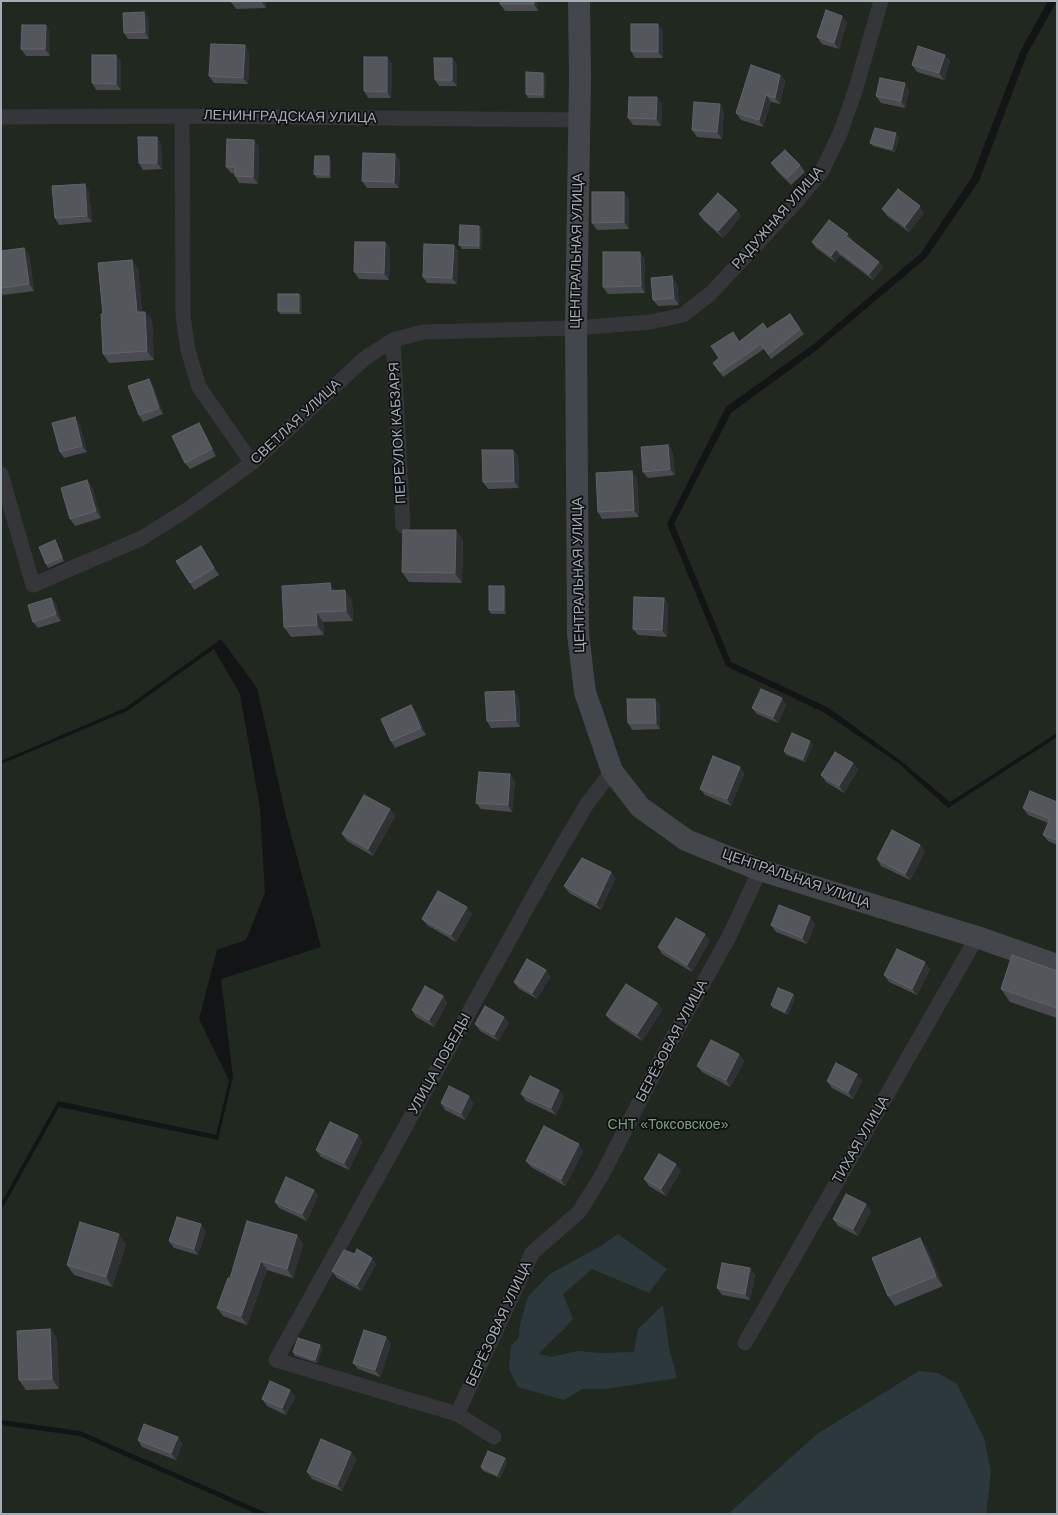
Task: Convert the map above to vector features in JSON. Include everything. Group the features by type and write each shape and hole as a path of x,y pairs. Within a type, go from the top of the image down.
{"street":[{"name":"ЦЕНТРАЛЬНАЯ УЛИЦА","path":"579,1 576,328 578,634 586,692 612,771 640,807 686,840 760,870 978,937 1057,965"},
{"name":"РАДУЖНАЯ УЛИЦА","path":"576,328 650,322 683,315 711,293 822,172 841,131 881,1"},
{"name":"ЛЕНИНГРАДСКАЯ УЛИЦА","path":"1,118 182,116 579,120"},
{"path":"182,116 183,317 188,350 199,387 252,463"},
{"name":"СВЕТЛАЯ УЛИЦА","path":"1,474 33,585 142,538 188,509 252,463 365,358 393,340 423,332 576,328"},
{"name":"ПЕРЕУЛОК КАБЗАРЯ","path":"393,340 403,526"},
{"name":"УЛИЦА ПОБЕДЫ","path":"457,1414 276,1360 544,877 587,804 612,771"},
{"name":"БЕРЁЗОВАЯ УЛИЦА","path":"457,1414 532,1253 579,1212 602,1175 667,1048 729,937 760,870"},
{"name":"ТИХАЯ УЛИЦА","path":"745,1343 978,937"},
{"path":"457,1414 494,1437"}],"green space":[{"name":"СНТ «Токсовское»","path":"1,1 1048,1 1021,50 972,177 921,253 814,344 726,407 667,524 726,666 825,713 898,763 948,808 1057,737 1057,1514 269,1514 80,1431 1,1420 1,1211 59,1107 218,1140 233,1077 221,979 321,947 285,812 257,688 221,639 125,708 1,761"},
{"path":"1057,1 1057,733 950,802 901,761 829,708 731,662 674,524 731,413 818,349 926,258 979,181 1027,54"},
{"path":"214,649 240,694 260,808 265,893 246,940 217,950 199,1019 229,1080 216,1135 58,1101 1,1203 1,764 127,711"},
{"path":"1,1425 80,1436 257,1514 1,1514"}],"shaded area":[{"path":"618,1234 667,1269 649,1293 592,1269 563,1294 573,1319 538,1354 552,1357 577,1351 601,1353 634,1352 638,1329 663,1305 669,1348 677,1378 606,1389 582,1389 564,1400 518,1387 509,1369 511,1346 519,1338 520,1324 528,1297 550,1274 599,1247"},
{"path":"919,1371 938,1373 957,1384 984,1438 991,1472 986,1514 728,1514 817,1434"}],"building":[{"path":"231,1 257,1 231,2"},
{"path":"500,1 534,1 534,4 500,4"},
{"path":"826,10 842,16 834,43 817,37"},
{"path":"144,12 145,32 124,33 123,13"},
{"path":"631,24 658,24 658,52 631,51"},
{"path":"22,25 46,25 45,49 21,49"},
{"path":"211,44 245,45 243,78 209,76"},
{"path":"918,46 945,55 939,73 912,65"},
{"path":"92,55 116,55 116,84 92,83"},
{"path":"364,57 387,57 387,92 364,91"},
{"path":"434,58 452,58 452,80 435,80"},
{"path":"751,65 780,75 775,98 766,95 759,120 736,113"},
{"path":"526,72 543,73 543,95 526,94"},
{"path":"880,78 905,83 901,101 876,96"},
{"path":"629,97 657,97 656,119 628,118"},
{"path":"694,102 720,104 717,132 692,130"},
{"path":"875,128 896,133 892,149 870,143"},
{"path":"138,137 157,137 157,163 139,163"},
{"path":"227,139 254,140 253,177 235,176 235,167 226,167"},
{"path":"785,150 800,165 787,178 771,163"},
{"path":"363,153 395,154 394,182 362,181"},
{"path":"315,156 329,156 329,175 314,174"},
{"path":"85,184 87,216 55,218 52,186"},
{"path":"898,189 920,206 905,226 882,209"},
{"path":"592,192 624,192 624,222 592,223"},
{"path":"718,193 737,210 718,231 699,214"},
{"path":"829,220 848,234 846,236 879,262 869,274 836,249 831,256 812,242"},
{"path":"460,225 479,226 479,246 459,245"},
{"path":"355,242 385,242 384,273 354,272"},
{"path":"424,244 454,245 452,278 423,277"},
{"path":"24,248 29,284 1,288 1,251"},
{"path":"603,252 640,252 641,286 603,287"},
{"path":"132,260 137,312 145,312 147,351 103,354 101,314 103,314 98,263"},
{"path":"672,276 674,298 653,300 651,278"},
{"path":"278,294 299,294 299,311 278,311"},
{"path":"790,314 800,329 768,354 761,344 720,372 713,363 719,358 711,346 733,332 739,342 763,323 767,329"},
{"path":"149,379 159,408 139,415 128,386"},
{"path":"75,417 82,446 60,452 52,423"},
{"path":"199,423 212,449 185,463 172,436"},
{"path":"668,445 670,469 643,472 641,447"},
{"path":"482,450 513,450 514,481 483,482"},
{"path":"632,471 634,510 598,512 596,473"},
{"path":"87,480 96,511 70,519 61,488"},
{"path":"403,530 456,530 455,573 402,572"},
{"path":"55,540 62,557 46,564 39,547"},
{"path":"201,546 214,568 190,583 176,561"},
{"path":"330,583 331,591 345,590 346,611 316,612 317,625 284,627 282,586"},
{"path":"489,586 504,586 504,610 489,610"},
{"path":"634,597 664,598 662,630 633,629"},
{"path":"51,598 56,614 33,622 28,605"},
{"path":"761,689 782,698 773,717 752,708"},
{"path":"514,691 516,720 487,721 485,692"},
{"path":"627,699 655,699 656,723 628,723"},
{"path":"411,705 421,728 391,741 381,719"},
{"path":"792,733 810,741 803,759 784,751"},
{"path":"835,752 853,763 839,786 821,775"},
{"path":"713,756 740,767 727,799 700,789"},
{"path":"479,772 510,774 508,805 476,803"},
{"path":"1030,791 1057,802 1057,840 1043,835 1050,819 1023,808"},
{"path":"364,795 390,809 368,849 342,834"},
{"path":"892,830 920,845 905,874 877,859"},
{"path":"582,858 611,872 596,904 564,886"},
{"path":"438,891 467,907 451,935 422,919"},
{"path":"779,905 810,917 802,938 771,925"},
{"path":"676,918 705,934 687,965 658,947"},
{"path":"897,949 925,962 912,989 884,975"},
{"path":"1012,955 1057,971 1057,1008 1001,989"},
{"path":"527,959 546,970 532,993 514,982"},
{"path":"626,984 657,1003 637,1034 606,1015"},
{"path":"425,986 443,996 429,1020 412,1010"},
{"path":"778,988 793,994 785,1012 771,1005"},
{"path":"485,1006 504,1017 494,1035 475,1024"},
{"path":"711,1040 739,1054 726,1080 697,1066"},
{"path":"836,1063 857,1074 848,1092 827,1081"},
{"path":"530,1076 559,1090 551,1108 521,1094"},
{"path":"449,1086 469,1096 461,1113 441,1103"},
{"path":"330,1122 358,1135 344,1163 316,1150"},
{"path":"544,1126 579,1144 561,1179 526,1161"},
{"path":"659,1154 676,1164 661,1189 644,1179"},
{"path":"286,1177 314,1190 302,1214 275,1202"},
{"path":"846,1194 866,1204 853,1229 833,1219"},
{"path":"177,1217 201,1224 194,1249 169,1241"},
{"path":"247,1221 297,1235 287,1269 261,1261 241,1316 217,1308 228,1278 230,1278"},
{"path":"80,1222 119,1234 106,1277 67,1265"},
{"path":"920,1238 936,1276 888,1296 872,1258"},
{"path":"357,1249 372,1258 357,1285 332,1271 344,1250 355,1254"},
{"path":"722,1263 750,1268 745,1294 717,1288"},
{"path":"50,1329 52,1379 19,1380 17,1331"},
{"path":"364,1330 386,1337 375,1370 353,1363"},
{"path":"298,1338 320,1345 315,1360 293,1352"},
{"path":"270,1381 290,1390 282,1408 262,1399"},
{"path":"144,1424 178,1437 171,1453 138,1440"},
{"path":"321,1439 351,1452 337,1485 307,1472"},
{"path":"488,1451 505,1458 497,1475 481,1467"}]}
